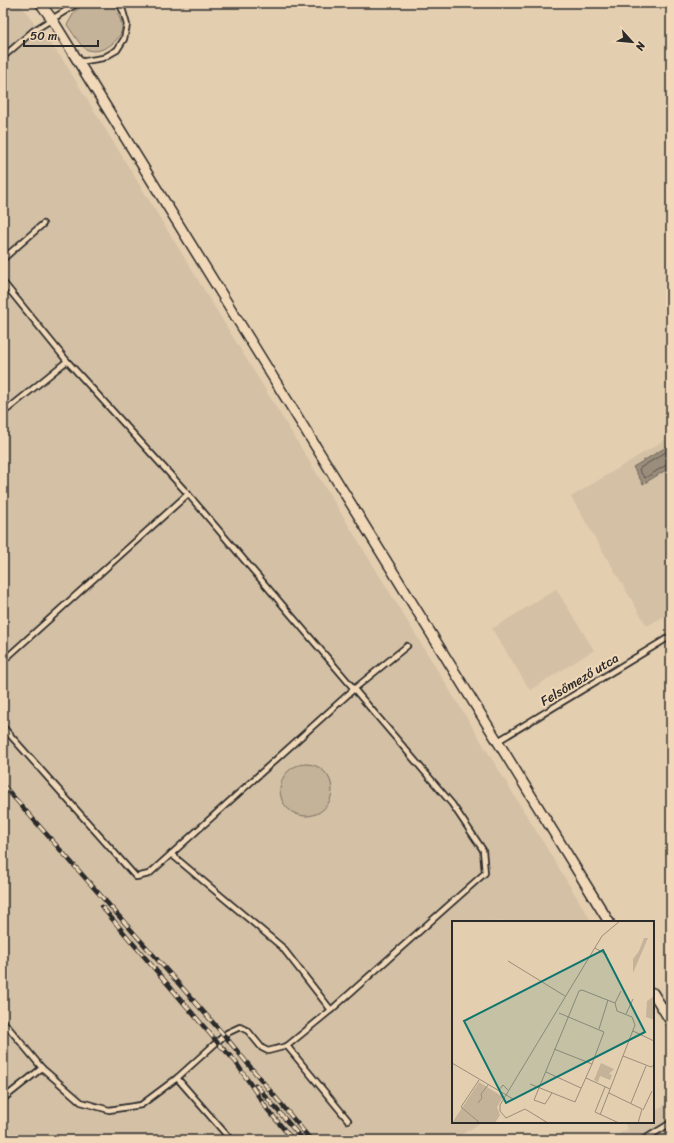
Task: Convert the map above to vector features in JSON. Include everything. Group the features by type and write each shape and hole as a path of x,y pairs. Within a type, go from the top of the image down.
{"street":[{"path":"40,3 79,62 608,921"},
{"path":"654,995 671,1022"}],"lane":[{"path":"3,57 33,31 78,3"},
{"path":"79,62 103,58 117,50 124,39 127,25 119,3"},
{"path":"3,259 43,224"},
{"path":"3,282 68,361 188,494 452,804 483,850 485,873 331,1010 287,1046 268,1051 262,1048 248,1031 240,1027 234,1029 227,1033 177,1078 141,1105 109,1110 81,1102 42,1068 3,1021"},
{"path":"3,413 68,361"},
{"path":"3,661 188,494"},
{"name":"Felsőmező utca","path":"498,741 671,636"},
{"path":"3,726 136,877 150,874 354,689 407,646"},
{"path":"171,854 282,947 331,1010"},
{"path":"287,1046 348,1120"},
{"path":"3,1099 42,1068"},
{"path":"177,1078 231,1140"},
{"path":"644,1140 671,1123"}],"shaded area":[{"path":"9,3 19,3 63,60 591,921 452,921 452,1123 480,1123 453,1140 3,1140 3,8"},
{"path":"87,3 111,3 120,18 122,25 121,33 114,43 97,51 86,49 67,25 75,11"},
{"path":"671,436 671,612 647,626 571,497"},
{"path":"556,589 594,650 530,690 492,629"},
{"path":"301,764 311,764 325,771 332,785 332,795 325,809 311,816 301,816 291,812 284,805 280,795 280,785 284,775 291,768"},
{"path":"671,1101 671,1140 610,1140 628,1129 624,1123 654,1123 654,1112"}],"water":[{"path":"668,446 671,451 671,467 643,484 633,467"}],"railway":[{"path":"3,785 224,1035 311,1140"},
{"path":"102,907 217,1042 235,1061 267,1109 293,1140"},
{"path":"256,1085 303,1140"}]}
